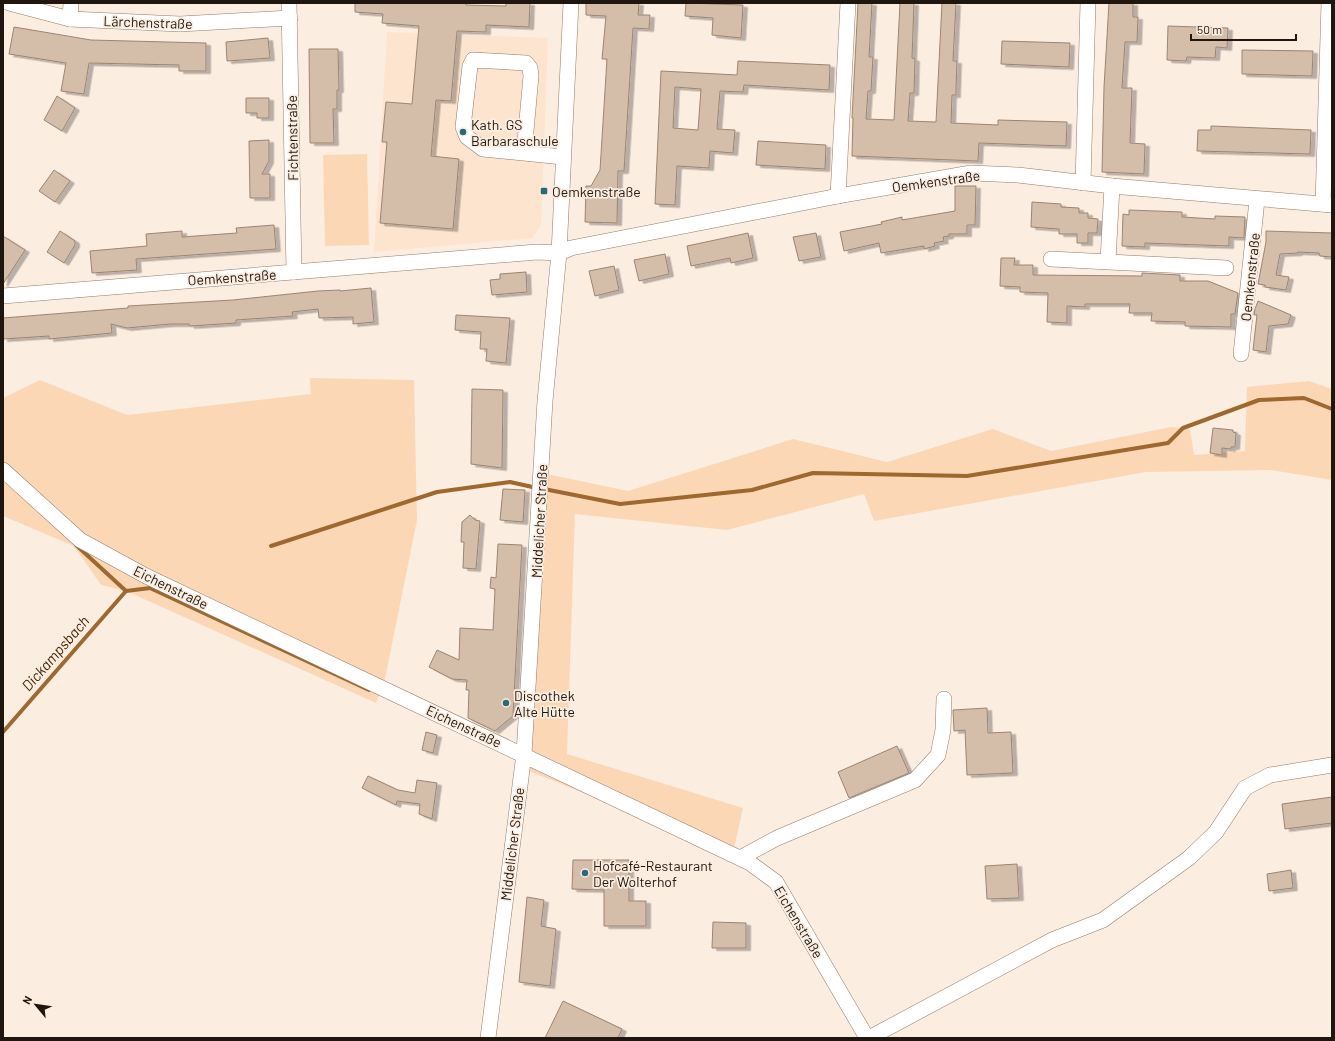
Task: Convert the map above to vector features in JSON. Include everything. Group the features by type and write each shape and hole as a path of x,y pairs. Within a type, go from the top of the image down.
{"street":[{"name":"Lärchenstraße","path":"9,3 70,19 180,24 290,18"},
{"path":"70,19 71,3"},
{"name":"Fichtenstraße","path":"289,3 294,272"},
{"name":"Middelicher Straße","path":"488,1038 524,754 545,401 559,253 571,3"},
{"path":"838,196 848,3"},
{"path":"1083,183 1088,3"},
{"name":"Oemkenstraße","path":"3,296 538,252 559,253 570,248 838,196 971,173 1018,175 1257,200 1327,204 1329,3"},
{"path":"524,153 531,76 530,68 526,63 473,60 470,66 463,127 467,137 483,149 563,157"},
{"path":"1108,262 1112,186"},
{"name":"Oemkenstraße","path":"1241,354 1257,200"},
{"name":"Oemkenstraße","path":"1051,259 1226,268"},
{"name":"Eichenstraße","path":"3,470 80,540 146,576 524,754 535,762 750,863 776,882 868,1038"},
{"path":"740,858 777,838 915,780 938,755 944,730 944,699"},
{"path":"868,1038 1052,940 1103,920 1190,858 1216,832 1245,788 1270,775 1332,765"}],"shaded area":[{"name":"Kath. GS Barbaraschule","path":"387,32 548,38 541,226 532,238 374,252"},
{"path":"367,154 369,245 325,246 323,155"},
{"path":"310,378 414,380 417,520 384,684 376,703 126,591 101,585 74,546 3,516 3,398 40,380 127,415 311,394"},
{"path":"1309,381 1332,389 1332,480 1271,470 1146,472 874,521 864,494 727,530 575,514 567,754 743,808 733,853 529,771 542,473 628,491 793,439 887,462 993,429 1051,451 1171,427 1190,429 1194,455 1245,451 1247,387"}],"building":[{"path":"355,3 466,3 466,5 506,6 506,3 530,3 529,27 486,25 486,32 457,31 451,101 436,100 431,156 459,159 453,229 380,223 387,142 382,142 386,102 412,104 419,26 382,23 383,14 355,12"},
{"path":"586,3 639,3 638,15 650,15 649,29 633,28 624,171 618,171 617,223 585,222 586,186 591,186 600,170 607,59 602,59 606,16 586,15"},
{"path":"686,3 743,5 741,38 712,35 713,18 685,16"},
{"path":"858,3 872,3 869,57 873,57 871,91 868,91 866,119 894,120 900,3 914,3 912,58 915,59 914,93 910,93 908,121 936,122 942,3 956,3 953,61 957,61 956,95 952,95 951,123 998,125 998,120 1067,122 1066,146 979,143 978,161 852,156 852,118"},
{"path":"1109,3 1133,3 1133,17 1138,17 1137,42 1125,42 1122,88 1132,88 1130,143 1145,144 1144,174 1102,172 1104,87"},
{"path":"1168,26 1228,28 1227,48 1216,47 1215,58 1187,57 1186,61 1167,60"},
{"path":"14,27 91,40 206,43 206,71 179,71 179,65 89,63 84,94 61,91 66,63 9,54"},
{"path":"268,38 270,58 227,61 226,42"},
{"path":"1002,41 1070,43 1069,67 1001,64"},
{"path":"309,49 338,49 339,90 337,90 337,109 333,109 334,143 310,143"},
{"path":"1242,50 1313,51 1312,76 1242,74"},
{"path":"738,61 830,65 829,90 744,85 743,92 720,91 717,129 735,130 733,153 710,151 709,168 677,166 675,205 655,204 661,71 737,75","holes":["675,87 701,89 698,130 673,128"]},
{"path":"57,96 75,108 62,131 44,120"},
{"path":"246,98 269,98 269,118 257,118 257,113 246,113"},
{"path":"1211,126 1311,130 1310,154 1197,151 1198,130 1211,130"},
{"path":"269,140 269,161 262,174 270,174 270,198 250,198 249,141"},
{"path":"758,141 826,145 825,169 756,165"},
{"path":"54,170 70,181 55,202 39,191"},
{"path":"955,186 976,186 975,225 967,225 967,234 949,234 949,236 943,237 944,241 934,243 935,246 924,249 924,246 881,253 879,243 844,251 840,232 882,224 881,222 902,217 902,220 955,211"},
{"path":"1032,202 1061,204 1061,207 1079,208 1079,213 1088,213 1088,218 1098,219 1097,233 1088,233 1088,243 1077,243 1077,234 1059,234 1059,229 1031,227"},
{"path":"1129,210 1182,212 1182,217 1215,219 1215,216 1245,217 1244,238 1229,237 1229,246 1145,243 1145,247 1122,246 1123,214 1129,215"},
{"path":"274,225 276,249 136,259 137,270 92,273 90,251 147,246 146,234 182,231 182,237 237,233 236,228"},
{"path":"60,231 75,241 75,245 64,263 47,252"},
{"path":"1266,231 1332,233 1332,257 1320,256 1319,253 1298,252 1280,254 1276,275 1289,277 1286,290 1265,287 1265,285 1258,284 1266,242"},
{"path":"748,233 753,258 731,263 730,258 691,266 687,246"},
{"path":"816,233 821,257 799,261 793,237"},
{"path":"3,236 25,250 3,284"},
{"path":"665,254 669,274 639,281 634,260"},
{"path":"1001,258 1015,258 1014,265 1033,265 1033,275 1142,276 1142,273 1180,275 1180,281 1208,281 1238,293 1235,314 1231,314 1231,327 1185,326 1185,322 1151,321 1152,313 1129,313 1130,304 1085,304 1085,307 1067,306 1067,323 1047,322 1048,293 1020,292 1020,287 1000,286"},
{"path":"614,266 619,290 595,296 589,271"},
{"path":"526,272 527,292 492,295 490,280 500,279 500,274"},
{"path":"371,288 374,322 353,324 353,317 319,318 318,309 292,312 293,316 236,320 236,323 190,326 189,324 170,324 127,328 111,324 112,333 49,339 49,336 3,339 3,318 128,308 128,306 233,300 318,291 340,291"},
{"path":"1258,301 1291,315 1288,324 1269,326 1266,352 1253,350 1257,315 1254,315"},
{"path":"456,315 510,318 506,363 486,361 487,349 480,349 481,332 455,330"},
{"path":"472,389 503,390 502,468 471,464"},
{"path":"1213,428 1233,430 1233,432 1236,433 1235,447 1231,447 1231,449 1222,448 1222,455 1210,453"},
{"path":"503,489 525,490 523,522 500,520"},
{"path":"470,515 475,520 480,521 476,569 463,568 464,542 461,542 462,522"},
{"path":"498,544 522,545 513,716 495,731 468,718 469,690 466,690 467,680 452,679 429,667 437,650 459,660 460,628 493,630 495,589 490,588 491,577 496,578"},
{"path":"987,708 988,733 1011,732 1013,773 967,775 965,730 954,731 953,710"},
{"path":"426,732 437,735 433,753 422,750"},
{"path":"897,746 909,773 849,798 838,772"},
{"path":"368,776 398,790 415,793 417,780 437,783 432,819 419,814 420,804 397,801 396,805 362,788"},
{"path":"1332,797 1332,823 1285,829 1282,804"},
{"path":"573,860 629,860 629,901 646,901 646,926 604,926 604,890 572,889"},
{"path":"1017,864 1019,898 987,899 985,866"},
{"path":"1291,870 1293,888 1269,891 1267,874"},
{"path":"527,897 544,900 541,926 556,929 550,986 519,982"},
{"path":"713,922 746,923 746,948 712,948"},
{"path":"563,1001 622,1029 618,1038 545,1038"}],"waterway":[{"path":"544,489 620,504 752,490 813,473 967,476 1168,443 1183,428 1259,400 1304,398 1332,409"},
{"path":"271,546 437,492 510,482 537,488"},
{"path":"76,545 126,591 150,588 369,690"},
{"name":"Dickampsbach","path":"3,732 126,591"}],"place":[{"name":"Kath. GS Barbaraschule","path":"463,132"},
{"name":"Oemkenstraße","path":"544,191"},
{"name":"Discothek Alte Hütte","path":"506,703"},
{"name":"Hofcafé-Restaurant Der Wolterhof","path":"585,873"}]}
